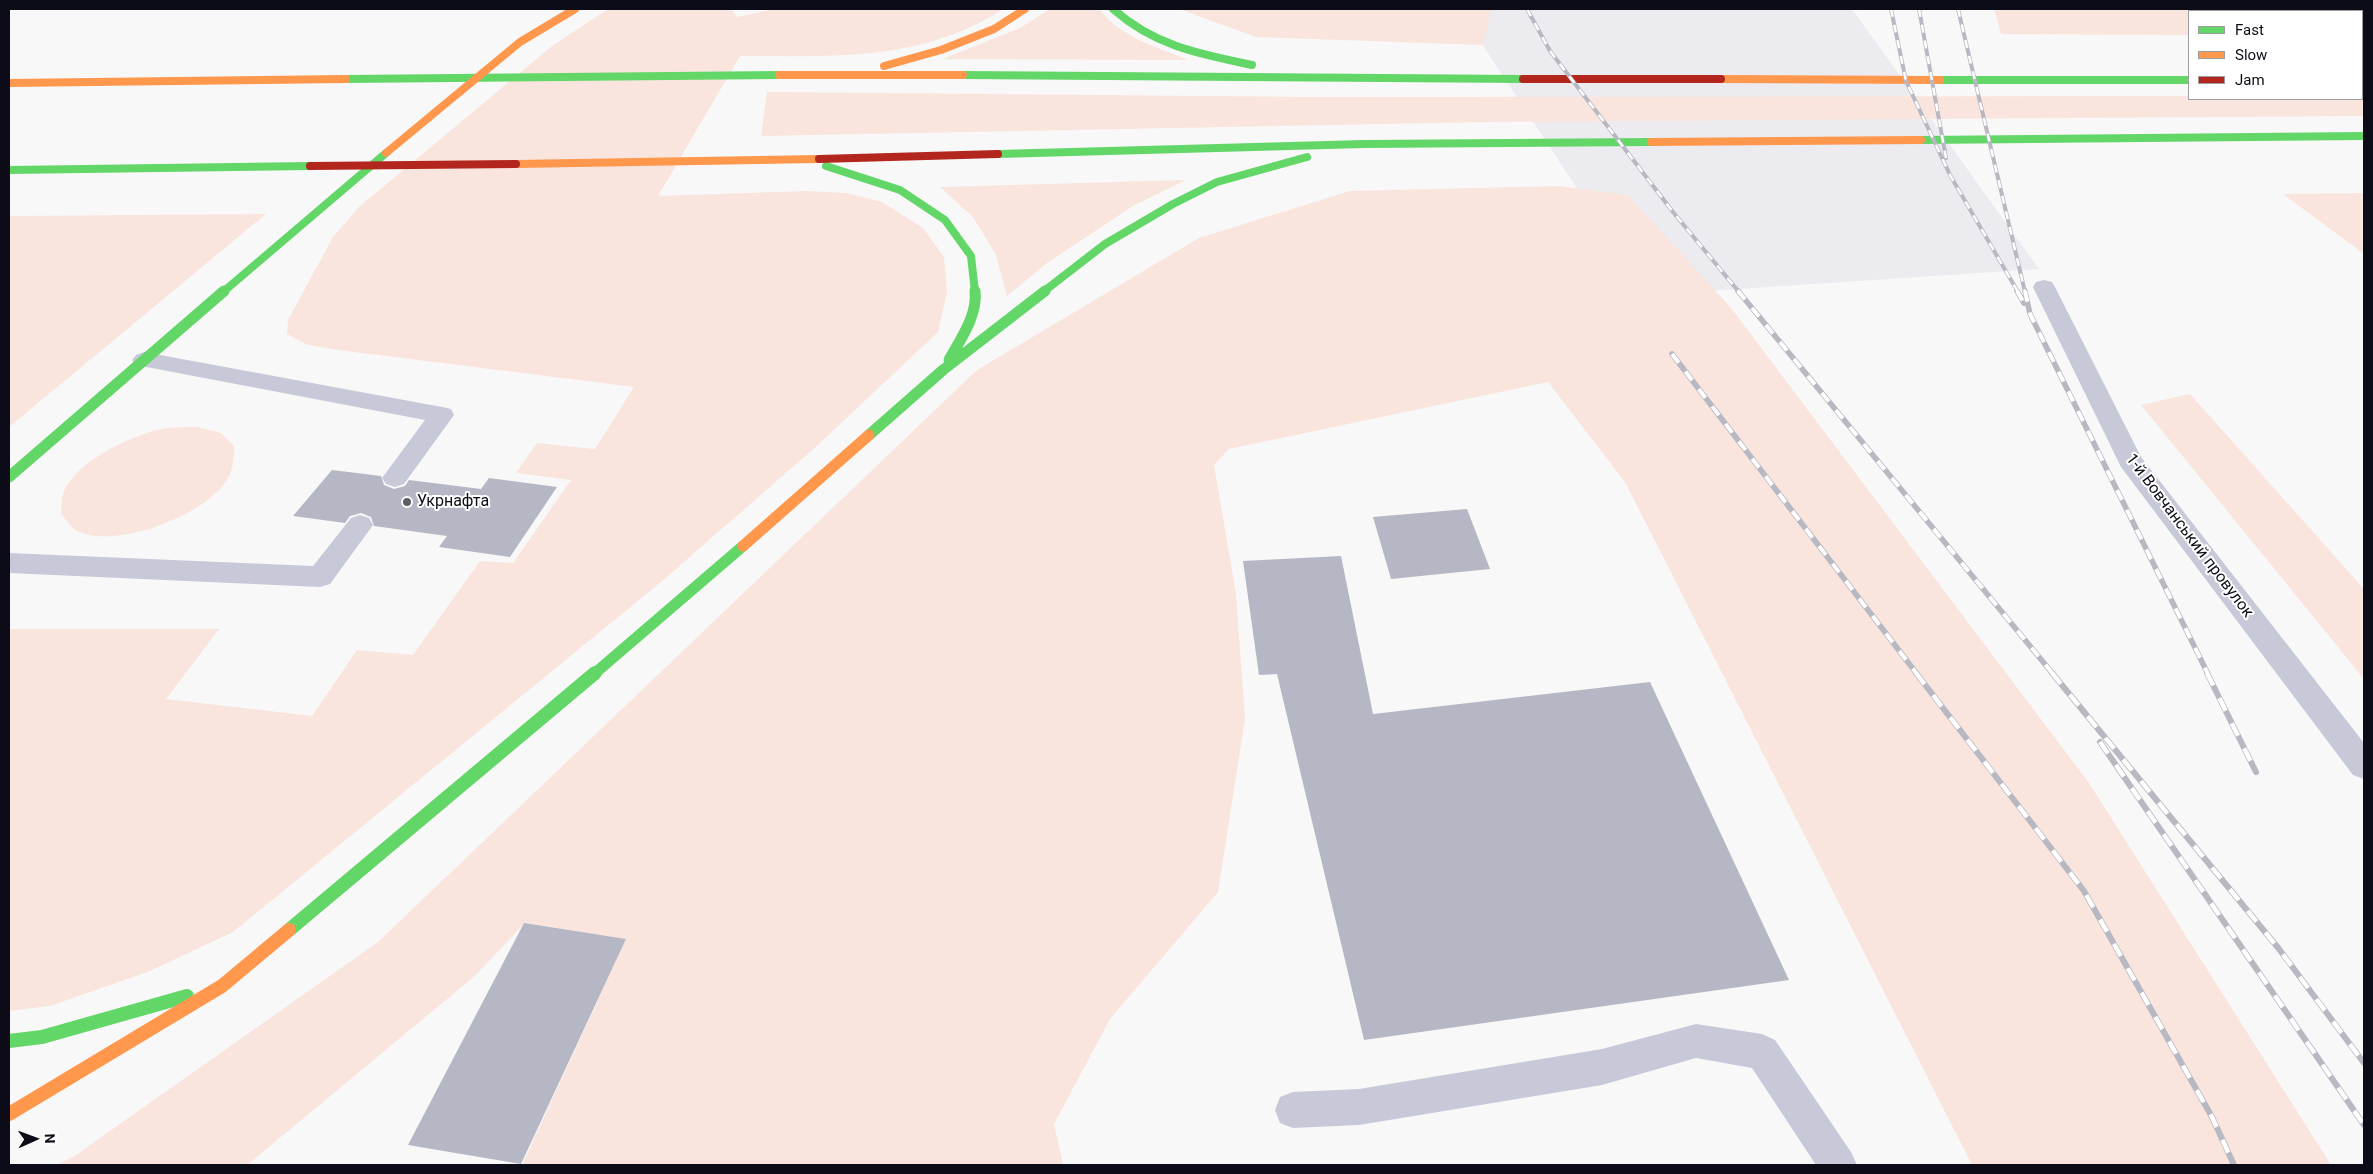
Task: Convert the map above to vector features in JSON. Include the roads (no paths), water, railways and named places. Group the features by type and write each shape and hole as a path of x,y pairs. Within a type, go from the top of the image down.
{"main road":[{"path":"9,477 308,218 520,42 575,9"},
{"path":"837,74 882,67 941,50 994,29 1026,9"},
{"path":"1113,9 1129,25 1177,49 1238,64 1350,79"},
{"path":"9,83 837,74 1350,79 2188,80"},
{"path":"9,170 808,160 1364,144 2364,136"},
{"path":"9,1114 222,986 660,618 943,370 1105,244 1173,204 1226,180 1271,166 1364,144"},
{"path":"808,160 900,190 945,220 971,256 976,299 967,328 943,370"},
{"path":"9,1041 42,1037 222,986"}],"street":[{"name":"1-й Вовчанський провулок","path":"2044,287 2130,461 2364,766"},
{"path":"144,360 442,415 395,478"},
{"path":"9,563 320,577 360,524"},
{"path":"1293,1110 1358,1106 1602,1067 1696,1041 1762,1052 1838,1165"}],"railway":[{"path":"1527,9 1550,51 1673,212 1739,292"},
{"path":"1891,9 1906,81 1950,175 2018,292"},
{"path":"1919,9 1946,158"},
{"path":"1958,9 2025,292"},
{"path":"1738,291 2053,674"},
{"path":"2017,291 2024,303"},
{"path":"2025,291 2030,314 2208,674"},
{"path":"1672,354 1917,674"},
{"path":"1916,673 2084,891 2212,1117 2234,1165"},
{"path":"2052,673 2279,949 2364,1063"},
{"path":"2207,673 2256,772"},
{"path":"2100,742 2364,1125"}],"place":[{"name":"Укрнафта","path":"407,502"}]}
